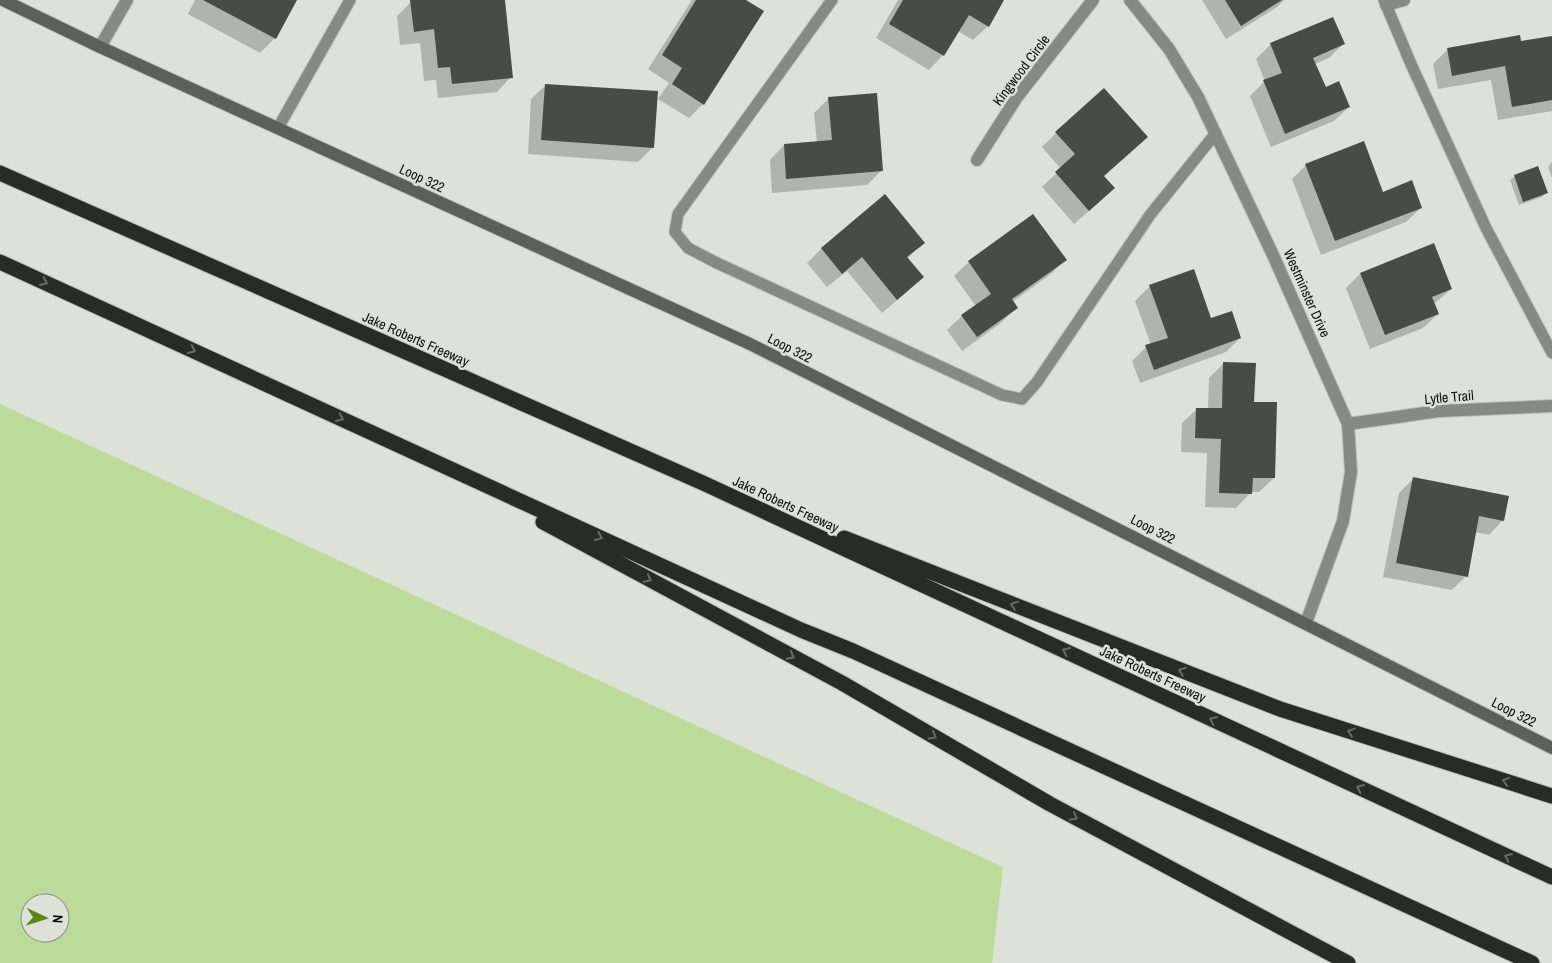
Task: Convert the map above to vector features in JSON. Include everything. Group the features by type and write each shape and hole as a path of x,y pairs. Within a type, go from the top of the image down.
{"highway":[{"name":"Jake Roberts Freeway","path":"0,173 703,483 1552,877"},
{"path":"0,262 1532,963"},
{"path":"421,455 842,684 1050,804 1348,963"},
{"path":"703,483 1280,709 1552,796"}],"main road":[{"name":"Loop 322","path":"3,0 100,47 750,344 1552,748"}],"street":[{"path":"100,47 127,0"},
{"name":"Kingwood Circle","path":"976,160 1017,97 1093,0"},
{"name":"Westminster Drive","path":"1130,0 1169,49 1198,97 1273,254 1348,424 1351,472 1343,521 1306,623"},
{"path":"1385,3 1404,0"},
{"name":"Lytle Trail","path":"1348,424 1439,411 1552,406"}],"lane":[{"path":"278,128 350,0"},
{"path":"832,0 678,214 674,232 688,248 717,263 1002,396 1022,399 1037,382 1150,215 1216,133"},
{"path":"1385,3 1486,228 1552,353"}],"green space":[{"path":"0,404 1003,867 992,963 0,963"}],"building":[{"path":"203,0 297,0 276,39"},
{"path":"410,0 505,0 513,78 452,84 450,67 438,68 434,29 414,32"},
{"path":"696,0 746,0 764,11 704,105 672,84 682,68 662,55"},
{"path":"903,0 1004,0 989,27 969,15 944,56 889,24"},
{"path":"1225,0 1282,0 1241,26"},
{"path":"1333,17 1345,44 1313,58 1326,87 1339,81 1350,107 1285,134 1263,80 1282,73 1270,43"},
{"path":"1520,35 1521,41 1552,36 1552,100 1512,107 1505,66 1452,76 1447,48"},
{"path":"545,84 658,91 654,148 541,140"},
{"path":"1104,88 1148,137 1104,176 1115,188 1089,211 1055,172 1075,154 1055,132"},
{"path":"877,93 883,171 786,179 784,144 832,140 828,97"},
{"path":"1364,141 1383,192 1412,180 1422,208 1335,241 1305,164"},
{"path":"1538,166 1548,193 1523,202 1514,175"},
{"path":"885,194 925,243 907,257 924,277 897,300 862,257 842,274 821,248"},
{"path":"1033,214 1067,260 1012,299 1018,308 977,337 961,315 991,294 968,261"},
{"path":"1434,243 1452,289 1432,297 1439,314 1385,335 1360,273"},
{"path":"1194,269 1211,318 1232,311 1241,338 1154,370 1145,345 1168,338 1149,285"},
{"path":"1223,362 1256,363 1254,402 1277,402 1275,478 1253,478 1252,494 1219,493 1221,439 1195,438 1196,408 1222,408"},
{"path":"1413,477 1509,496 1504,521 1479,516 1468,577 1396,563"}]}
